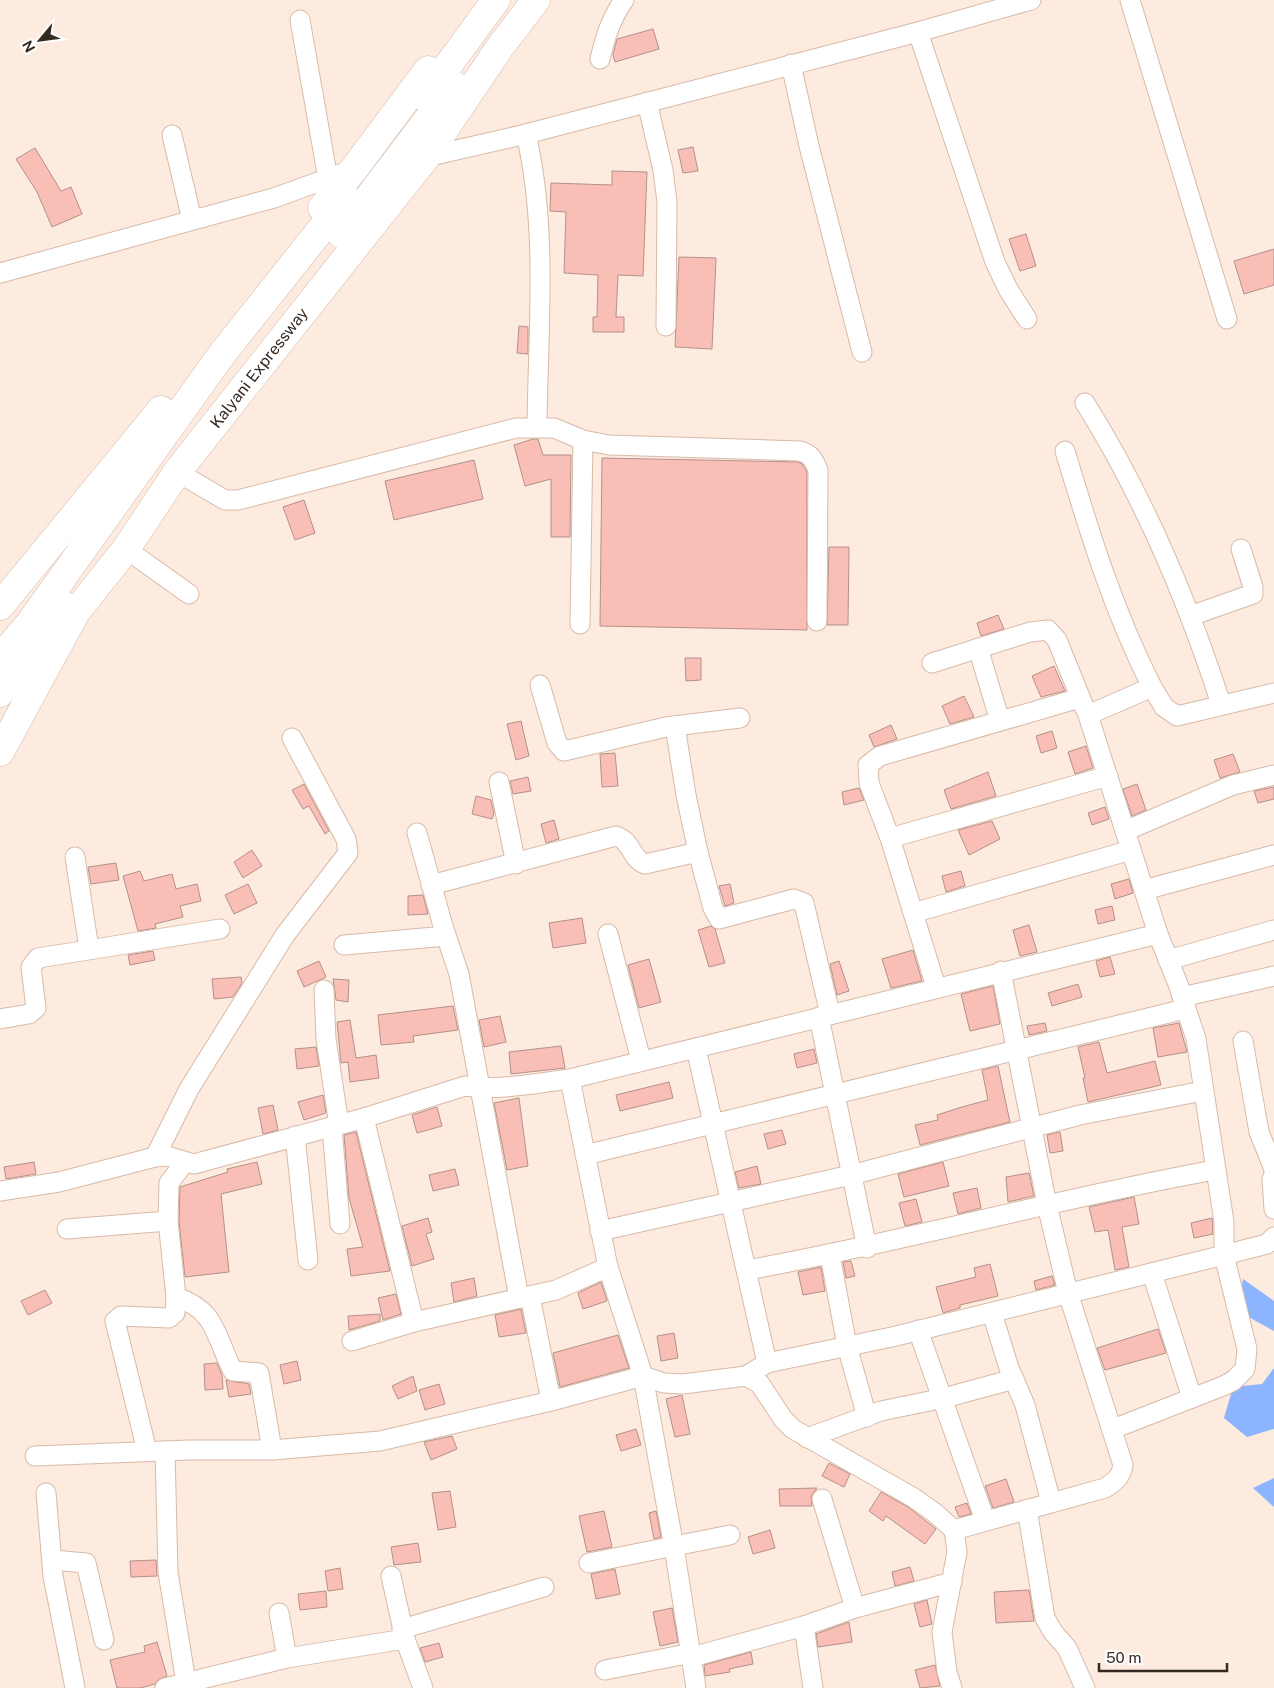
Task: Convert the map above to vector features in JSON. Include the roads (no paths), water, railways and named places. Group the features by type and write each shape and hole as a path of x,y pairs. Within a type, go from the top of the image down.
{"highway":[{"path":"0,606 219,340 354,169 480,0"},
{"path":"0,658 30,623 222,354 368,171 496,0"},
{"path":"0,693 154,482 518,0"},
{"name":"Kalyani Expressway","path":"1,750 76,612 126,549 177,472 426,157 500,47 536,0"}],"street":[{"path":"600,60 607,33 616,10 624,0"},
{"path":"426,157 526,134 918,32 997,5 1031,0"},
{"path":"1130,0 1227,319"},
{"path":"300,20 328,180"},
{"path":"918,32 995,262 1008,289 1027,320"},
{"path":"791,64 809,146 862,352"},
{"path":"647,102 663,170 667,202 666,326"},
{"path":"526,134 536,179 539,224 537,426"},
{"path":"172,135 192,220"},
{"path":"0,273 274,198 354,169"},
{"path":"1086,403 1116,453 1171,567 1221,704"},
{"path":"177,472 225,500 238,500 516,428 537,426 554,428 583,440 610,445 808,453 814,459 820,483 817,621"},
{"path":"580,624 583,440"},
{"path":"1065,451 1092,542 1115,609 1152,688 1164,707 1177,716 1221,704 1274,693"},
{"path":"126,549 189,594"},
{"path":"1190,616 1253,594 1253,587 1241,549"},
{"path":"932,663 1030,632 1048,630 1056,640 1088,715 1158,934 1196,1039 1224,1222 1224,1255 1248,1359 1245,1369 1233,1381 1112,1429"},
{"path":"978,648 1000,720"},
{"path":"540,685 557,743 564,751 675,726 740,718"},
{"path":"1088,715 1152,688"},
{"path":"936,987 890,838 867,774 868,765 874,759 1000,720 1080,698"},
{"path":"675,726 686,795 698,852 713,908 719,919 794,899 804,903 851,1174 868,1248"},
{"path":"186,1682 168,1572 156,1451 115,1321 121,1316 170,1318 175,1314 176,1297 168,1221 169,1183 171,1158 189,1089 285,935 348,853 346,839 292,738"},
{"path":"1125,832 1233,785 1274,775"},
{"path":"890,838 1108,776"},
{"path":"499,782 516,864"},
{"path":"417,833 446,936 459,974 480,1088 524,1297 551,1400"},
{"path":"431,884 516,864 616,836 628,843 636,857 645,864 698,852"},
{"path":"913,912 1131,850"},
{"path":"1144,890 1274,855"},
{"path":"75,857 90,949"},
{"path":"0,1019 29,1014 36,1008 31,967 34,961 90,949 220,929"},
{"path":"1168,960 1274,930"},
{"path":"608,934 641,1060"},
{"path":"0,1191 59,1182 171,1158 194,1164 364,1118 465,1086 480,1088 570,1079 936,987 1158,934"},
{"path":"344,944 446,936"},
{"path":"954,1530 1105,1488 1115,1482 1121,1473 1122,1465 1068,1293 1047,1205 1015,1050 1001,971"},
{"path":"585,1155 1015,1050 1274,976"},
{"path":"324,990 326,1039 336,1126 340,1224"},
{"path":"1243,1041 1259,1132 1274,1168"},
{"path":"696,1048 767,1363"},
{"path":"570,1079 608,1267 643,1376 674,1546 696,1688"},
{"path":"600,1231 851,1174 1080,1115 1203,1091"},
{"path":"364,1118 414,1322"},
{"path":"295,1136 308,1260"},
{"path":"747,1270 868,1248 1146,1182 1215,1170"},
{"path":"1274,1174 1272,1179 1274,1208"},
{"path":"67,1229 168,1221"},
{"path":"35,1456 156,1451 272,1450 380,1441 643,1376 664,1383 684,1384 746,1376 767,1363 992,1313 1267,1244 1274,1237"},
{"path":"830,1255 847,1346 867,1417"},
{"path":"352,1341 414,1322 556,1290 608,1267"},
{"path":"1152,1273 1192,1398"},
{"path":"176,1297 194,1302 212,1320 233,1371 259,1373 272,1450"},
{"path":"992,1313 1014,1379 1025,1405 1051,1502"},
{"path":"918,1330 944,1398 985,1520"},
{"path":"746,1376 760,1384 783,1419 793,1430 855,1463 914,1498 936,1513 954,1530 957,1552 942,1632 946,1672 952,1688"},
{"path":"807,1438 881,1412 944,1398 1014,1379"},
{"path":"46,1493 55,1588 75,1688"},
{"path":"822,1498 855,1608"},
{"path":"1027,1509 1045,1618 1053,1632 1067,1648 1085,1688"},
{"path":"589,1563 730,1535"},
{"path":"52,1560 86,1563 104,1640"},
{"path":"391,1576 404,1634 423,1688"},
{"path":"605,1670 692,1655 804,1626 855,1608 952,1582"},
{"path":"165,1688 287,1658 404,1634 544,1587"},
{"path":"279,1613 287,1658"},
{"path":"804,1626 813,1688"}],"water":[{"path":"1243,1279 1274,1301 1274,1331 1238,1311"},
{"path":"1274,1368 1274,1429 1247,1437 1224,1418 1233,1387 1262,1384"},
{"path":"1274,1478 1274,1507 1253,1488"}]}
